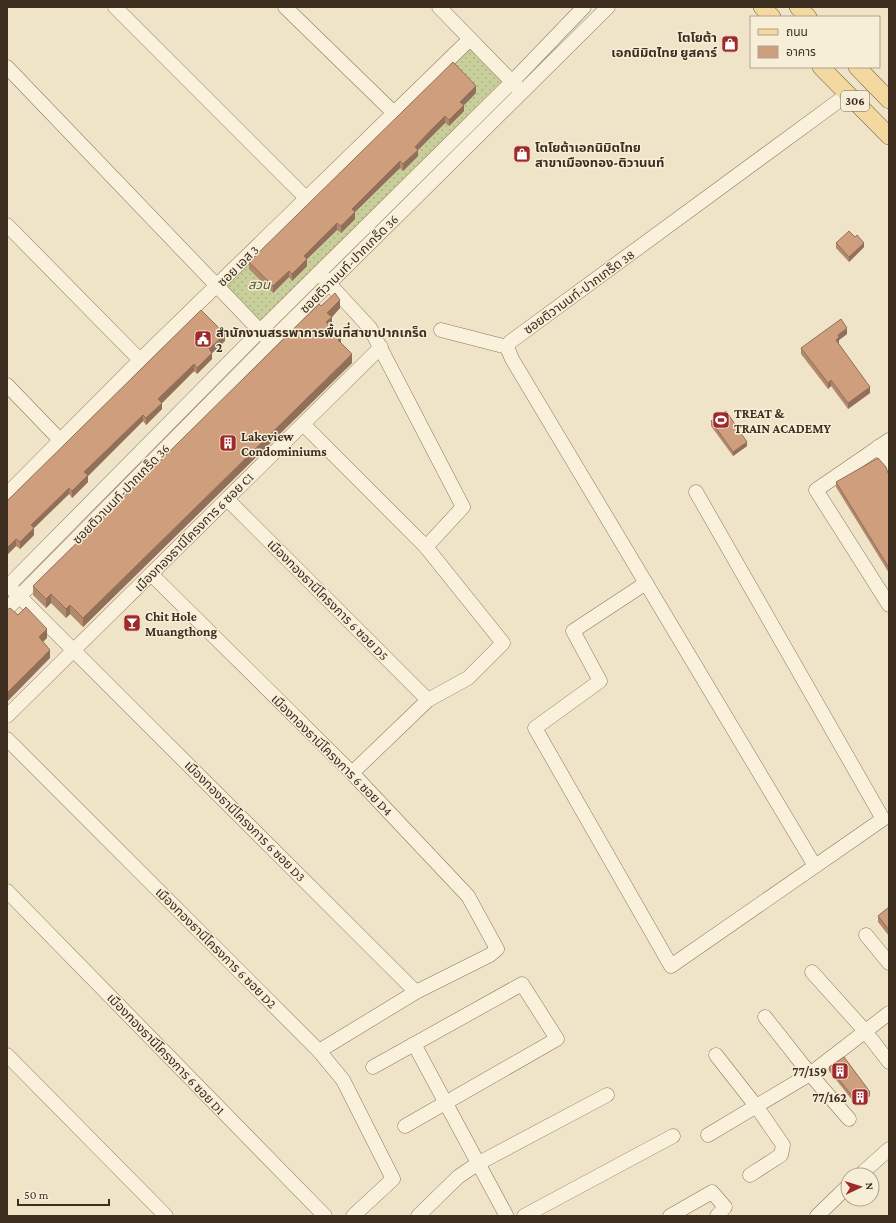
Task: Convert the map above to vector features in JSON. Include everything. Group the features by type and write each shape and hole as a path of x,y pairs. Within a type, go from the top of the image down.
{"main road":[{"path":"762,7 771,16"},
{"path":"798,7 807,16"},
{"name":"306","path":"822,68 889,136"},
{"name":"306","path":"858,68 889,100"}],"street":[{"path":"115,7 306,198"},
{"path":"285,7 394,113"},
{"path":"439,7 522,93"},
{"name":"ซอยติวานนท์-ปากเกร็ด 36","path":"7,609 270,342 608,7"},
{"path":"580,11 588,28"},
{"name":"ซอยติวานนท์-ปากเกร็ด 36","path":"8,586 319,272 512,82 580,11"},
{"name":"ซอย เอส 3","path":"7,494 140,360 218,286 306,198 470,39"},
{"path":"7,67 270,342"},
{"name":"ซอยติวานนท์-ปากเกร็ด 38","path":"507,347 510,342 848,94"},
{"path":"7,225 140,360"},
{"path":"319,272 370,328 463,507 426,547"},
{"path":"440,330 507,347 512,359 815,866"},
{"name":"เมืองทองธานีโครงการ 6 ซอย C1","path":"7,716 381,347"},
{"path":"7,385 61,441"},
{"path":"303,424 426,547 503,644 468,678 428,700 352,773"},
{"path":"889,464 884,443 816,490 889,605"},
{"path":"646,583 573,631 600,681 534,728 671,966 883,819 696,492"},
{"name":"เมืองทองธานีโครงการ 6 ซอย D5","path":"227,499 428,700"},
{"name":"เมืองทองธานีโครงการ 6 ซอย D4","path":"151,574 352,773 468,896 497,949 490,955 416,992"},
{"name":"เมืองทองธานีโครงการ 6 ซอย D3","path":"8,586 416,992"},
{"name":"เมืองทองธานีโครงการ 6 ซอย D2","path":"7,739 319,1051 343,1080 393,1179 353,1216"},
{"name":"เมืองทองธานีโครงการ 6 ซอย D1","path":"7,891 325,1216"},
{"path":"866,935 889,963"},
{"path":"812,972 865,1031 889,1062"},
{"path":"373,1067 522,984 558,1039 405,1126"},
{"path":"319,1051 416,992"},
{"path":"708,1135 810,1074 889,1013"},
{"path":"765,1017 810,1074 849,1119"},
{"path":"414,1044 505,1215 514,1213 520,1216"},
{"path":"716,1055 780,1139 782,1150 781,1154 750,1175"},
{"path":"7,1056 166,1216"},
{"path":"418,1216 458,1177 477,1164 606,1095"},
{"path":"524,1216 674,1136"},
{"path":"869,1167 889,1149"},
{"path":"670,1216 712,1192 726,1207 717,1216"},
{"path":"817,1216 840,1194"}],"green space":[{"name":"สวน","path":"470,39 506,78 257,326 218,286"}],"building":[{"path":"453,62 476,86 460,102 464,105 449,120 445,116 415,147 418,150 403,164 400,161 352,209 355,212 341,226 337,223 304,256 307,259 292,274 289,271 273,286 249,262"},
{"path":"849,231 855,237 857,235 864,243 849,257 836,243"},
{"name":"Lakeview Condominiums","path":"335,293 340,300 327,313 332,317 326,322 341,337 338,340 352,354 83,618 70,605 66,609 51,594 46,599 33,586 319,304 321,306"},
{"path":"201,310 225,334 209,349 212,353 197,368 194,364 158,399 162,403 146,418 143,415 84,472 88,475 72,491 69,488 31,525 34,528 20,542 16,539 7,548 7,501"},
{"path":"841,319 847,328 838,335 839,337 836,340 870,387 848,403 831,380 828,383 801,348"},
{"path":"726,411 747,442 733,452 711,421"},
{"path":"878,458 886,467 889,474 889,568 836,482"},
{"path":"26,607 47,629 39,637 50,650 7,693 7,610 10,608 18,615"},
{"path":"889,907 889,930 878,916"},
{"path":"844,1057 870,1092 857,1102 829,1067"}],"place":[{"name":"โตโยต้า เอกนิมิตไทย ยูสคาร์","path":"730,44"},
{"name":"โตโยต้าเอกนิมิตไทย สาขาเมืองทอง-ติวานนท์","path":"522,154"},
{"name":"สำนักงานสรรพาการพื้นที่สาขาปากเกร็ด 2","path":"203,339"},
{"name":"TREAT & TRAIN ACADEMY","path":"721,420"},
{"name":"Lakeview Condominiums","path":"228,443"},
{"name":"Chit Hole Muangthong","path":"132,623"},
{"name":"77/159","path":"840,1071"},
{"name":"77/162","path":"860,1097"}]}
